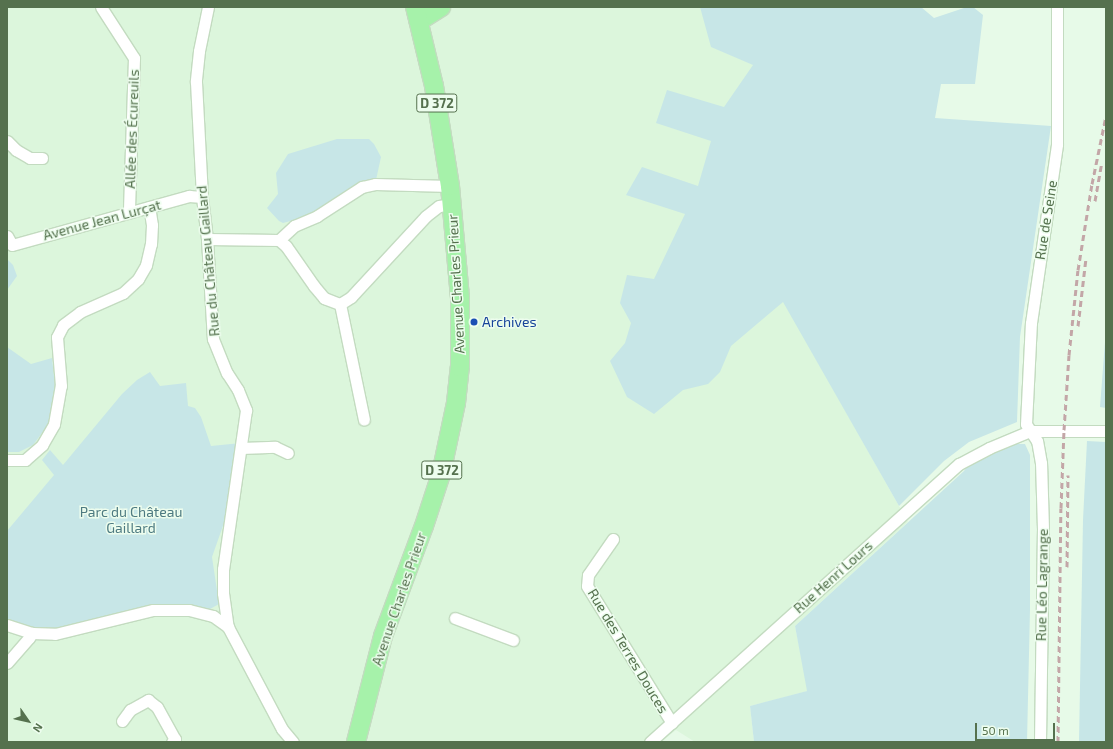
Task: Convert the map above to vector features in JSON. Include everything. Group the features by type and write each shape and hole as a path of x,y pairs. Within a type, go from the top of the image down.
{"main road":[{"path":"417,14 441,7"},
{"name":"Avenue Charles Prieur","path":"356,742 382,642 441,474 455,410 460,367 461,332 451,195 434,86 417,14"}],"street":[{"name":"Allée des Écureuils","path":"101,7 134,58 129,212"},
{"name":"Rue du Château Gaillard","path":"208,7 199,51 196,82 202,197 207,239 213,339 227,373 238,390 246,410 228,522 223,569 225,608 228,627"},
{"name":"Rue de Seine","path":"1030,431 1026,424 1031,323 1057,144 1057,7"},
{"path":"7,141 16,150 30,158 42,158"},
{"path":"278,240 294,226 317,216 362,187 374,184 451,195"},
{"path":"340,304 351,297 426,216 451,195"},
{"name":"Avenue Jean Lurçat","path":"9,243 189,196 202,197"},
{"path":"7,460 25,460 42,445 54,424 61,386 57,337 63,325 80,312 123,293 140,275 146,265 151,244 152,225 149,207"},
{"path":"207,239 278,240 286,246 324,298 340,304"},
{"path":"340,304 364,420"},
{"path":"1030,431 1106,431"},
{"name":"Rue Henri Lours","path":"650,742 959,464 989,448 1030,431"},
{"name":"Rue Léo Lagrange","path":"1030,431 1038,441 1041,470 1043,529 1040,742"},
{"path":"241,448 260,449 275,447 288,453"},
{"name":"Rue des Terres Douces","path":"613,539 588,575 587,586 672,723"},
{"path":"213,616 225,608"},
{"path":"7,625 32,632 56,634 152,610 189,610 213,616 228,627 282,729 293,742"},
{"path":"455,618 513,640"},
{"path":"7,663 29,638 32,632"},
{"path":"122,721 130,710 148,700 158,706 175,739 172,742"}],"shaded area":[{"path":"7,7 832,7 748,238 908,522 795,626 808,691 750,706 754,742 695,742 676,730 661,742 7,742"}],"green space":[{"path":"700,7 921,7 934,18 967,7 973,7 983,15 975,84 941,84 935,118 1051,126 1020,337 1017,422 969,442 944,461 899,506 783,302 731,346 720,372 708,384 683,390 654,414 627,397 610,361 625,343 631,323 620,303 627,275 654,279 685,214 626,195 642,167 698,186 711,141 656,123 667,90 724,107 753,65 711,47"},
{"path":"337,139 369,139 374,144 381,157 376,180 305,217 283,223 279,221 267,208 278,194 276,173 288,154"},
{"path":"7,259 13,265 17,276 7,290"},
{"path":"1106,329 1106,408 1100,407"},
{"path":"7,347 31,364 52,358 55,385 48,425 33,445 19,452 7,452"},
{"name":"Parc du Château Gaillard","path":"150,372 160,386 186,383 188,406 195,408 201,417 211,446 241,443 231,503 212,557 219,604 210,609 194,606 54,629 28,627 7,621 7,531 54,475 42,460 50,450 63,465 122,394 137,380"},
{"path":"1087,441 1106,442 1106,742 1079,742 1083,520"},
{"path":"1025,444 1030,455 1030,610 1027,742 754,742 750,706 807,691 795,626 964,471 968,465 1003,446"}],"railway":[{"path":"1058,742 1061,508 1069,355 1078,270 1092,184 1106,116"},
{"path":"1095,201 1102,163"},
{"path":"1078,326 1086,258"},
{"path":"1067,567 1068,475"}],"place":[{"name":"Archives","path":"474,322"}]}
